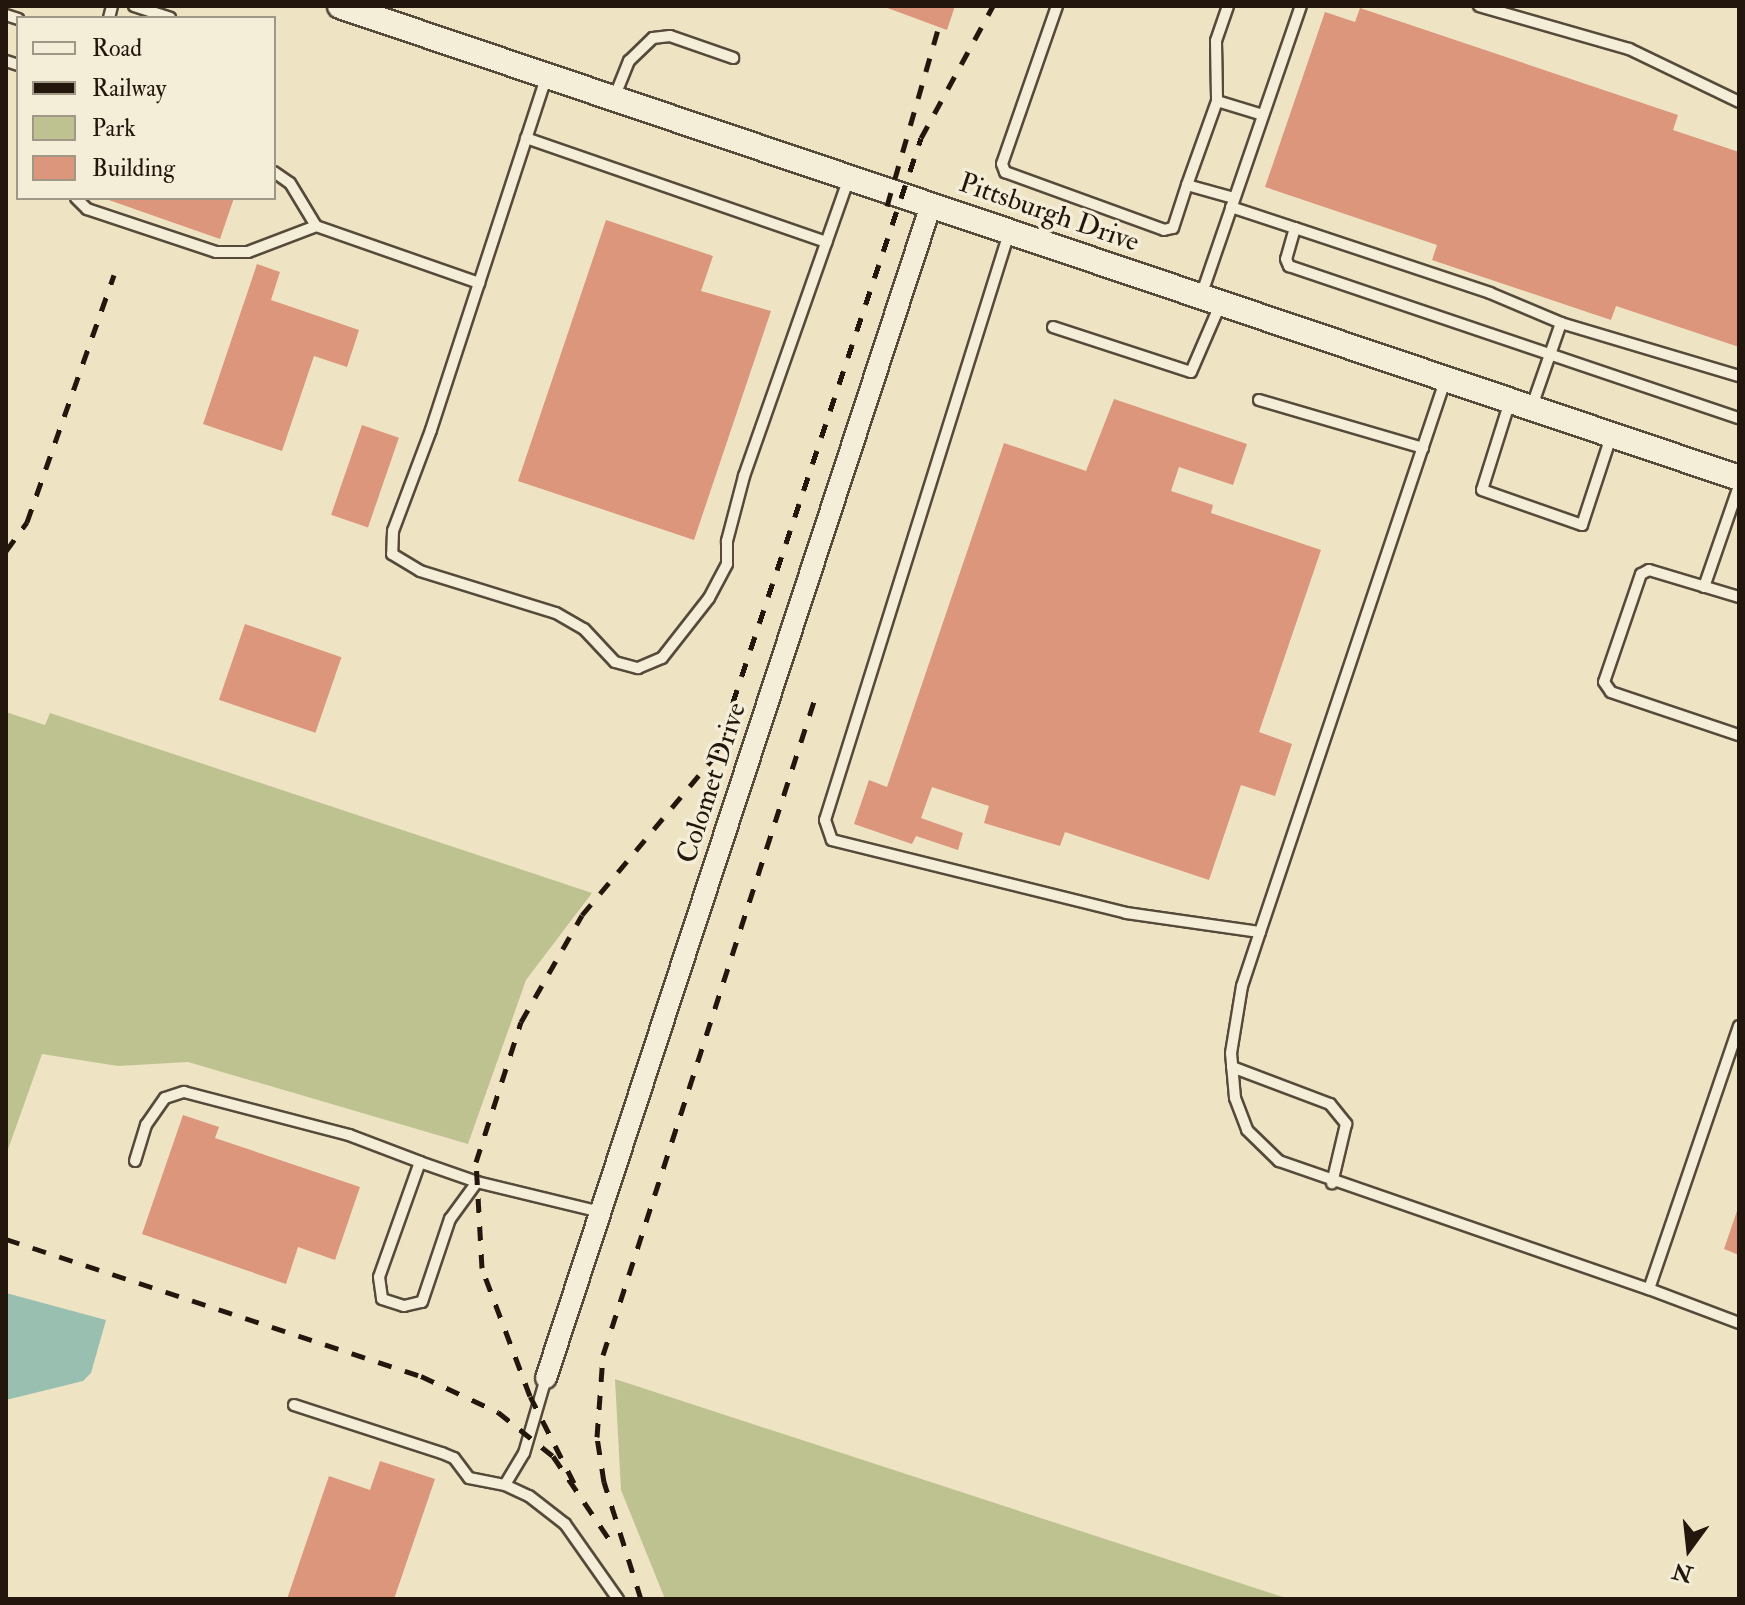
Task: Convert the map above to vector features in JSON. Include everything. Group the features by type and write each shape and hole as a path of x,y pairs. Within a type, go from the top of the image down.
{"street":[{"name":"Pittsburgh Drive","path":"355,8 1739,478"},
{"name":"Colomet Drive","path":"546,1378 931,205"}],"lane":[{"path":"134,6 164,16"},
{"path":"1057,6 1002,164 1005,172 1164,230 1173,228 1217,101 1216,41 1228,6"},
{"path":"1053,327 1191,372 1233,202 1301,6"},
{"path":"1479,6 1629,49 1739,102"},
{"path":"614,98 634,54 653,38 670,36 733,58"},
{"path":"547,75 393,531 392,554 420,571 556,613 584,629 615,662 638,668 654,665 672,648 727,564 727,541 744,476 849,176"},
{"path":"1217,101 1263,115"},
{"path":"526,138 826,242"},
{"path":"276,173 290,183 316,226 479,283"},
{"path":"1187,185 1295,228 1561,323 1739,376"},
{"path":"78,200 87,209 216,252 248,252 316,226"},
{"path":"1295,228 1286,259 1289,266 1739,418"},
{"path":"1009,231 825,820 832,840 1126,913 1260,932"},
{"path":"1561,323 1551,356 1521,404 1482,490 1582,525 1612,435"},
{"path":"1446,379 1242,986 1232,1067 1235,1098 1247,1130 1279,1161 1332,1183 1649,1289 1739,1323"},
{"path":"1259,400 1423,448"},
{"path":"1704,587 1739,486"},
{"path":"1739,597 1649,570 1641,574 1604,682 1611,692 1739,735"},
{"path":"1649,1289 1739,1026"},
{"path":"1232,1067 1330,1104 1346,1124 1332,1183"},
{"path":"135,1161 146,1125 165,1098 184,1092 349,1135 477,1182 601,1212"},
{"path":"420,1162 379,1277 382,1299 404,1306 422,1302 450,1219 477,1182"},
{"path":"505,1485 524,1453 546,1378"},
{"path":"294,1405 442,1453 454,1458 469,1478 505,1485 529,1496 565,1524 618,1599"}],"green space":[{"path":"6,712 45,725 50,713 592,893 526,980 468,1144 188,1062 118,1066 42,1054 6,1155"},
{"path":"615,1379 1289,1599 665,1599 621,1490"}],"shaded area":[{"path":"6,1293 106,1320 91,1373 83,1381 6,1400"}],"building":[{"path":"882,6 955,6 947,30"},
{"path":"1360,8 1678,115 1673,130 1739,152 1739,347 1616,306 1611,320 1432,260 1437,245 1265,187 1325,12 1355,22"},
{"path":"109,200 233,200 220,239"},
{"path":"606,220 713,256 701,291 771,311 694,540 518,481"},
{"path":"257,264 280,272 271,300 359,330 347,367 314,356 282,451 203,424"},
{"path":"1114,399 1247,444 1233,485 1179,467 1171,491 1213,505 1211,513 1321,550 1259,732 1292,744 1275,796 1241,785 1209,880 1065,832 1060,846 984,823 989,806 932,787 921,818 963,833 958,850 916,836 912,844 854,824 869,780 887,787 1004,443 1086,471"},
{"path":"362,425 399,438 368,528 331,515"},
{"path":"245,624 341,657 315,733 219,700"},
{"path":"183,1115 219,1127 215,1138 360,1187 335,1260 298,1247 286,1284 142,1234"},
{"path":"1739,1212 1739,1255 1724,1249"},
{"path":"380,1461 435,1479 394,1599 287,1599 329,1476 370,1490"}],"railway":[{"path":"574,1483 530,1396 482,1268 476,1162 521,1022 582,915 715,756 921,138 993,6"},
{"path":"887,206 938,29"},
{"path":"6,551 27,522 114,275"},
{"path":"641,1599 604,1482 597,1437 603,1355 816,695"},
{"path":"6,1239 421,1376 498,1412 553,1456 613,1545"}]}
